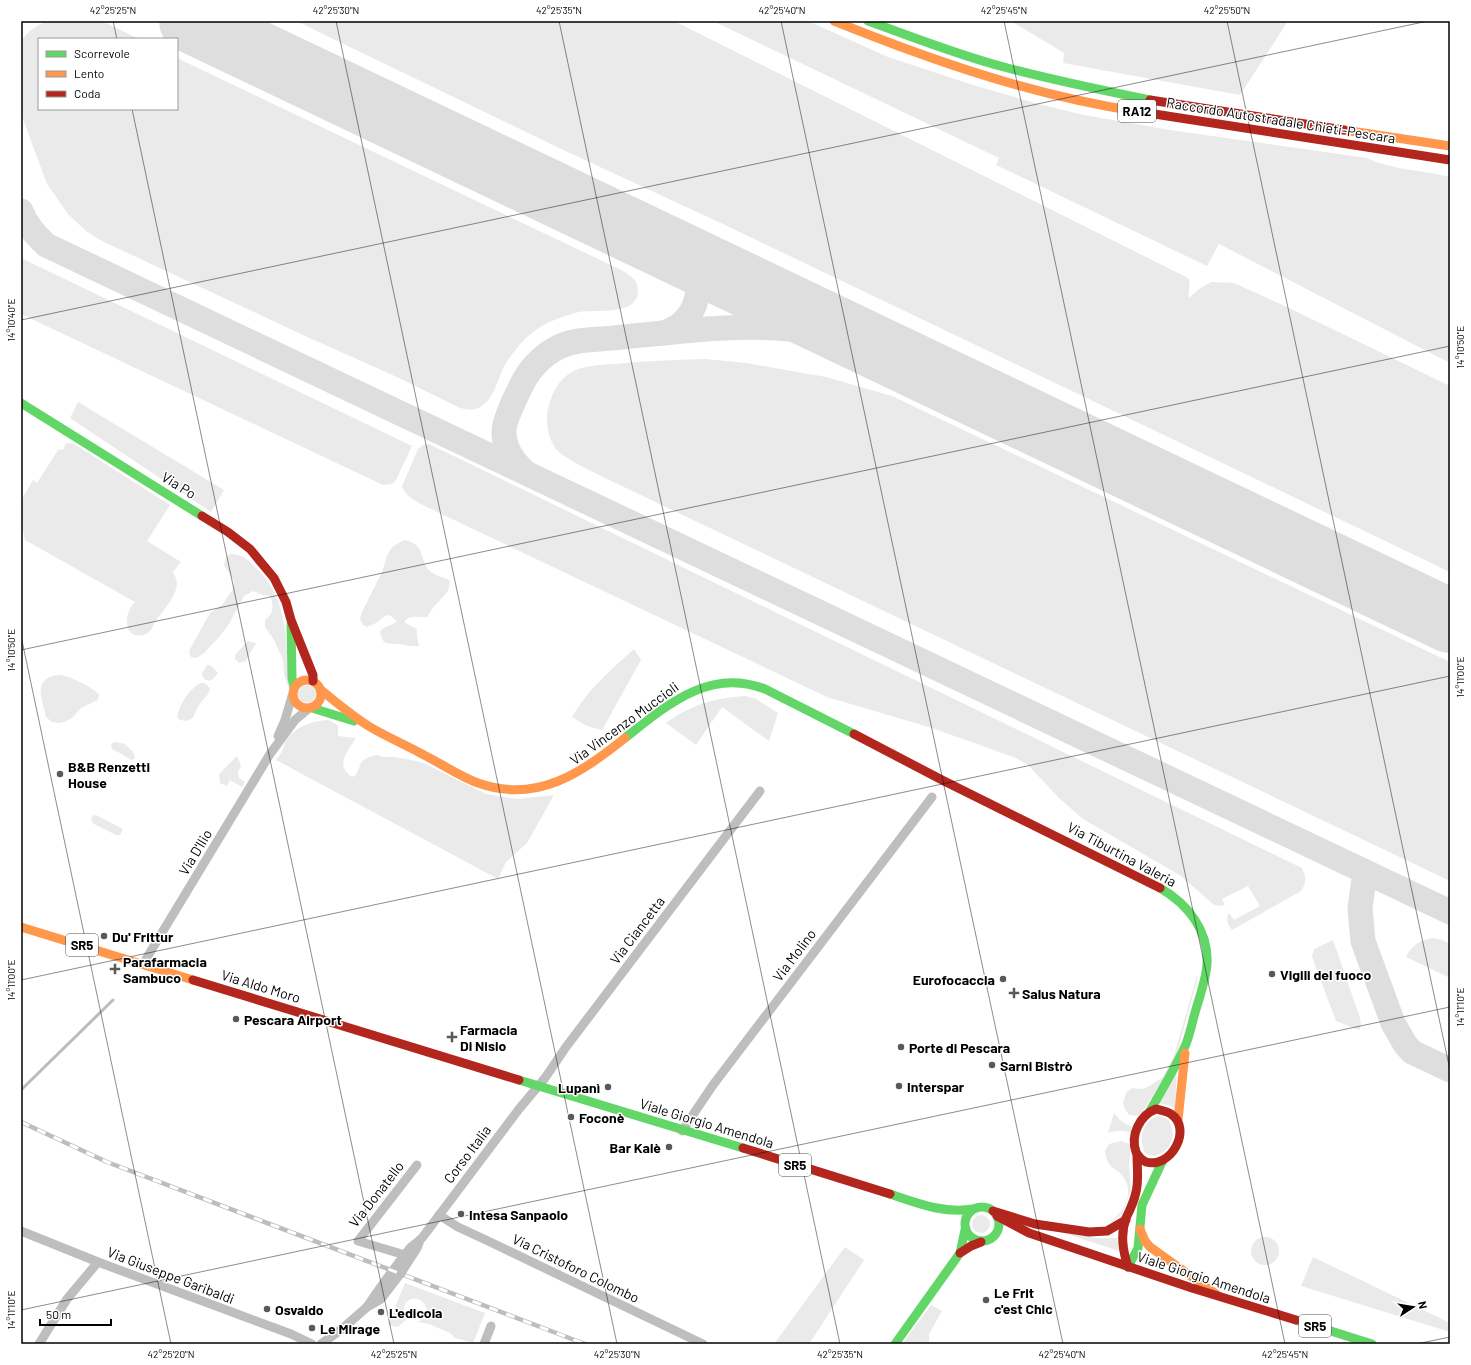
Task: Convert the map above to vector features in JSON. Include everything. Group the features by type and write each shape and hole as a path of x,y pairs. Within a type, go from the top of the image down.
{"main road":[{"name":"Raccordo Autostradale Chieti-Pescara","path":"834,21 888,43 947,64 1000,80 1074,99 1130,110 1450,160"},
{"name":"Raccordo Autostradale Chieti-Pescara","path":"868,21 1003,68 1086,88 1170,104 1450,146"},
{"name":"Via Po","path":"21,403 240,540 261,561 274,578 286,602 291,620 313,674 313,681"},
{"name":"Via Po","path":"291,620 293,692"},
{"path":"300,681 313,681 321,690 318,703 310,708 300,707 294,700 293,692 300,681"},
{"name":"Via Vincenzo Muccioli","path":"321,690 338,705 369,727 471,780 495,787 527,789 555,784 590,766 655,715 683,696 712,685 728,682 741,683 761,687 780,696 956,787"},
{"name":"Via Vincenzo Muccioli","path":"310,708 369,727"},
{"name":"Via Tiburtina Valeria","path":"956,787 1154,885 1173,896 1182,904 1197,924 1207,949 1208,962 1204,985 1186,1043 1170,1076 1150,1110"},
{"name":"Via Aldo Moro","path":"21,927 538,1086"},
{"name":"Via Tiburtina Valeria","path":"1178,1120 1186,1043"},
{"name":"Viale Giorgio Amendola","path":"538,1086 936,1209 961,1211 973,1209"},
{"path":"1150,1110 1164,1110 1170,1112 1178,1120 1179,1136 1177,1144 1171,1154 1162,1162 1142,1205 1138,1248 1128,1267 1123,1252 1121,1236 1133,1205 1136,1191 1137,1156 1134,1141 1140,1121 1144,1115 1150,1110"},
{"path":"1137,1156 1142,1161 1149,1163 1162,1162"},
{"name":"SR5","path":"973,1209 983,1207 995,1213"},
{"name":"Viale Giorgio Amendola","path":"936,1209 965,1228"},
{"path":"960,1253 966,1217 973,1209"},
{"path":"995,1235 999,1226 995,1213 1001,1211 1037,1224 1101,1232 1113,1229 1126,1220"},
{"name":"Viale Giorgio Amendola","path":"995,1213 1029,1234 1221,1298 1372,1344"},
{"name":"SR5","path":"965,1228 972,1238 981,1242 992,1238 995,1235"},
{"path":"1139,1228 1145,1241 1150,1246 1221,1298"},
{"name":"Viale Giorgio Amendola","path":"995,1235 1029,1234"},
{"path":"895,1344 960,1253 981,1242"}],"street":[{"name":"Via D'Ilio","path":"270,754 285,720 293,692"},
{"name":"Via D'Ilio","path":"143,964 270,754 295,720 310,708"},
{"name":"Via Ciancetta","path":"538,1086 760,791"},
{"name":"Via Molino","path":"682,1130 713,1085 932,797"},
{"name":"Corso Italia","path":"367,1307 411,1247 420,1240 518,1109 538,1086"},
{"name":"Via Donatello","path":"405,1255 358,1241 417,1165"},
{"name":"Via Cristoforo Colombo","path":"439,1215 458,1227 703,1344"},
{"name":"Via Giuseppe Garibaldi","path":"21,1231 98,1262 291,1334 312,1344"},
{"name":"Corso Italia","path":"321,1344 342,1329 367,1307 380,1300 413,1255 420,1240"},
{"path":"39,1344 67,1300 98,1262"},
{"path":"484,1344 492,1326"}],"shaded area":[{"path":"48,21 102,21 137,38 38,38 38,110 178,110 178,58 619,269 632,277 638,286 636,299 624,308 579,312 554,320 537,329 524,340 509,359 503,368 493,393 487,402 472,410 460,408 399,378 102,241 86,231 68,214 47,184 21,114 21,41 27,34 40,24"},
{"path":"296,21 674,21 1188,278 1190,284 1189,298 1199,289 1211,282 1234,283 1289,308 1450,386 1450,572 725,225 559,148"},
{"path":"713,21 808,21 888,57 970,84 1038,104 1084,115 1170,130 1367,158 1386,165 1450,177 1450,363 1219,244 1207,266 996,165 999,158"},
{"path":"1011,21 1288,21 1240,95 1063,63 1064,53"},
{"path":"21,258 412,446 396,480 392,484 383,485 21,314"},
{"path":"705,359 746,363 826,377 892,396 1450,662 1450,881 603,477 578,464 556,449 550,437 548,428 548,408 554,391 560,381 570,373 580,368 597,365"},
{"path":"78,402 224,490 211,512 70,418"},
{"path":"65,444 74,444 170,505 147,541 181,562 173,572 177,581 176,589 151,630 144,635 136,635 131,633 128,629 127,618 131,606 135,602 25,540 21,520 21,501 33,480 37,483 58,450 64,449"},
{"path":"429,444 1302,868 1305,880 1303,888 1301,891 1232,930 1229,926 1227,917 1229,913 1234,920 1260,906 1248,886 1222,899 1225,905 1218,906 1213,904 1181,876 1083,819 1060,799 1028,765 1016,758 932,728 827,697 435,511 411,498 404,491 402,486 418,449 423,445"},
{"path":"404,540 412,542 420,549 427,568 431,572 448,579 450,582 448,591 427,617 412,617 404,622 417,629 419,646 388,644 382,639 380,631 397,621 391,616 386,615 376,623 367,627 363,625 360,619 392,547"},
{"path":"230,554 242,556 250,562 267,580 275,594 281,609 284,624 289,689 284,674 283,660 274,640 265,627 265,620 272,612 270,596 253,591 244,596 229,624 203,654 196,658 191,657 189,654 190,649 210,613 222,605 233,589 234,581 224,565 226,557"},
{"path":"248,641 256,643 246,661 239,663 235,659 235,655"},
{"path":"634,649 641,660 602,730 587,726 572,717 585,697"},
{"path":"207,665 210,665 218,673 210,681 204,679 202,673"},
{"path":"61,675 71,678 91,688 99,694 98,700 81,708 72,718 59,723 52,722 46,717 41,690 45,679 52,676"},
{"path":"200,683 205,683 208,685 210,690 208,694 198,706 193,718 187,721 180,720 177,717 182,702"},
{"path":"307,685 313,688 316,694 313,700 307,703 301,700 298,694 301,688"},
{"path":"746,696 756,699 778,713 769,741 722,707 696,745 666,723 685,711 704,703 723,698"},
{"path":"328,720 338,725 338,736 356,738 346,753 343,763 347,772 352,777 356,775 362,761 377,755 421,762 486,794 518,799 554,795 527,843 506,862 498,879 276,760 282,752 288,737 298,729 309,723"},
{"path":"115,742 125,744 133,752 135,758 132,760 113,750 111,746 112,743"},
{"path":"237,756 241,766 238,772 239,778 245,782 242,787 230,780 227,786 220,783 219,774"},
{"path":"96,815 123,829 120,835 116,835 94,824 91,820 92,816"},
{"path":"1433,938 1450,944 1450,978 1406,957 1411,949 1417,944 1424,940"},
{"path":"1333,940 1360,1018 1361,1026 1359,1030 1336,1021 1312,957 1314,949"},
{"path":"1197,976 1198,977 1175,1060 1140,1116 1129,1115 1123,1103 1126,1093 1132,1088 1142,1089 1150,1086 1163,1077 1174,1056"},
{"path":"1177,1066 1175,1109 1171,1106 1158,1103"},
{"path":"1114,1113 1123,1122 1135,1127 1133,1133 1126,1131 1114,1131 1108,1133"},
{"path":"1159,1116 1169,1121 1172,1128 1172,1137 1170,1144 1160,1154 1154,1156 1148,1155 1144,1150 1142,1142 1144,1129 1151,1119"},
{"path":"1121,1141 1129,1144 1131,1148 1129,1164 1131,1190 1122,1214 1112,1222 1111,1221 1120,1213 1126,1202 1128,1190 1124,1178 1108,1162 1105,1151 1109,1144"},
{"path":"981,1215 987,1218 990,1224 987,1230 981,1233 975,1230 972,1224 975,1218"},
{"path":"1057,1231 1097,1238 1117,1238 1119,1251"},
{"path":"1265,1237 1275,1241 1279,1251 1275,1261 1265,1265 1255,1261 1251,1251 1255,1241"},
{"path":"845,1247 864,1260 809,1344 774,1344"},
{"path":"1313,1257 1450,1323 1450,1332 1301,1286"},
{"path":"405,1283 485,1313 473,1343 455,1338 450,1333 429,1324 417,1322 424,1318 427,1313 424,1303 420,1300 409,1300 404,1307 405,1316 407,1319 398,1327 388,1325"},
{"path":"931,1305 942,1311 929,1334 929,1344 902,1344"}],"waterway":[{"path":"21,1090 113,1000"}],"taxiway":[{"path":"21,211 28,225 46,245 1450,912"},
{"path":"665,333 679,325 687,318 697,298 697,283 692,268 677,253"},
{"path":"524,471 516,463 507,449 504,438 507,419 518,391 530,371 548,353 566,344 583,340 743,327 804,331 845,341 898,358"},
{"path":"1365,872 1360,908 1363,941 1393,1023 1405,1044 1412,1052 1450,1070"}],"runway":[{"path":"191,21 1450,621"}],"railway":[{"path":"21,1122 107,1162 585,1344"}],"traffic: fast":[{"path":"868,21 936,46 1022,72 1150,100"},
{"path":"21,403 202,516"},
{"path":"291,624 292,678 294,687"},
{"path":"625,738 656,714 689,693 707,686 725,683 745,683 765,689 854,734"},
{"path":"312,708 354,721"},
{"path":"1150,1111 1186,1044 1206,975 1207,964 1207,952 1204,940 1195,920 1188,910 1160,888"},
{"path":"519,1080 743,1148"},
{"path":"1128,1267 1138,1248 1142,1205 1162,1162"},
{"path":"890,1194 941,1209 973,1209"},
{"path":"979,1207 985,1207 989,1208 996,1214 999,1224 998,1231 992,1238 985,1241 979,1241 975,1240 968,1234 965,1227 965,1221 966,1217 972,1210 979,1207"},
{"path":"895,1344 960,1253 965,1230"},
{"path":"1296,1320 1372,1344"}],"traffic: slow":[{"path":"834,21 907,49 982,75 1058,96 1135,111"},
{"path":"1344,130 1450,146"},
{"path":"307,680 313,681 317,684 320,688 321,694 320,700 317,704 313,707 307,708 301,707 297,704 294,700 293,694 294,688 297,684 301,681 307,680"},
{"path":"321,690 363,723 376,731 417,751 464,777 499,789 520,790 557,782 592,763 625,738"},
{"path":"21,927 193,980"},
{"path":"1178,1120 1185,1053"},
{"path":"1140,1229 1145,1241 1150,1247 1216,1294"}],"traffic: jam":[{"path":"1150,100 1344,130"},
{"path":"1135,111 1450,160"},
{"path":"202,516 228,532 250,549 274,578 286,602 291,620 313,675 313,681"},
{"path":"854,734 944,781 1160,888"},
{"path":"193,980 519,1080"},
{"path":"1156,1109 1171,1114 1177,1121 1180,1129 1179,1138 1171,1154 1164,1160 1155,1163 1146,1162 1140,1158 1134,1146 1134,1139 1135,1133 1141,1121 1145,1116 1156,1109"},
{"path":"743,1148 890,1194"},
{"path":"1128,1267 1124,1249 1123,1231 1137,1187 1137,1155"},
{"path":"993,1211 1035,1224 1089,1232 1107,1231 1126,1220"},
{"path":"997,1216 1029,1233 1192,1288 1296,1320"},
{"path":"960,1253 981,1242"}],"place":[{"name":"B&B Renzetti House","path":"60,774"},
{"name":"Du' Frittur","path":"104,936"},
{"name":"Parafarmacia Sambuco","path":"115,969"},
{"name":"Vigili del fuoco","path":"1272,974"},
{"name":"Eurofocaccia","path":"1003,979"},
{"name":"Salus Natura","path":"1014,993"},
{"name":"Pescara Airport","path":"236,1019"},
{"name":"Farmacia Di Nisio","path":"452,1037"},
{"name":"Porte di Pescara","path":"901,1047"},
{"name":"Sarni Bistrò","path":"992,1065"},
{"name":"Interspar","path":"899,1086"},
{"name":"Lupanì","path":"608,1087"},
{"name":"Foconè","path":"571,1117"},
{"name":"Bar Kalè","path":"669,1147"},
{"name":"Intesa Sanpaolo","path":"461,1214"},
{"name":"Le Frit c'est Chic","path":"986,1300"},
{"name":"Osvaldo","path":"267,1309"},
{"name":"L'edicola","path":"381,1312"},
{"name":"Le Mirage","path":"312,1328"}]}
